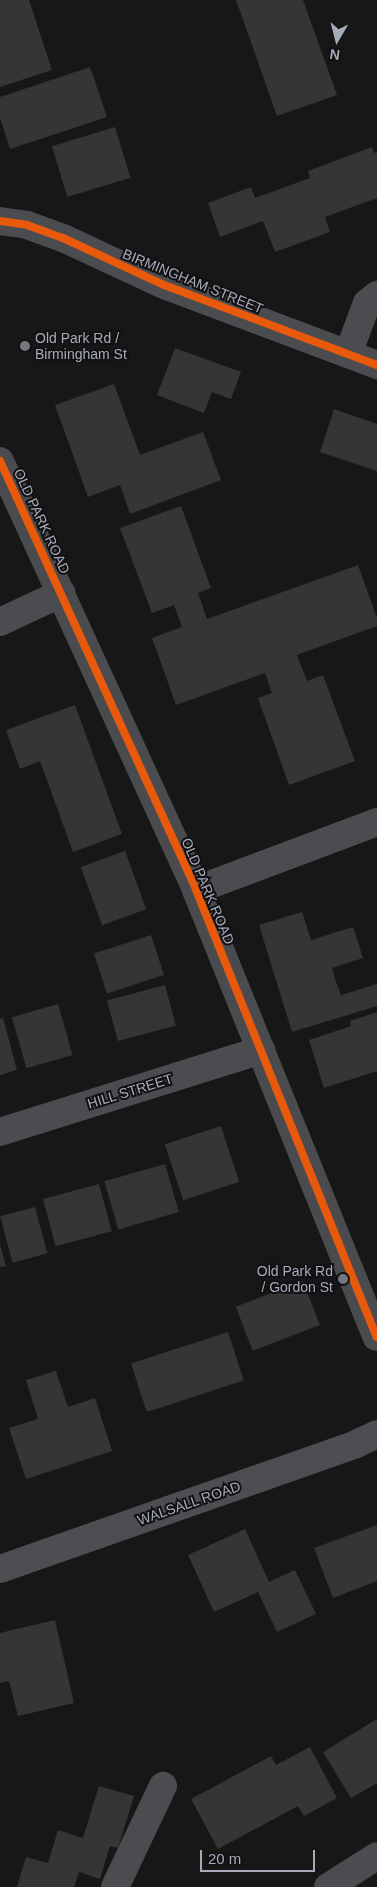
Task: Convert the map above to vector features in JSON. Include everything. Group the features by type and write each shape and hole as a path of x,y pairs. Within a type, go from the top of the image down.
{"main road":[{"name":"WALSALL ROAD","path":"0,1569 356,1444 377,1434"}],"street":[{"name":"BIRMINGHAM STREET","path":"0,221 27,225 63,238 156,282 377,365"},
{"path":"348,354 367,303 377,295"},
{"name":"OLD PARK ROAD","path":"0,461 62,593 196,890 377,1337"},
{"path":"0,622 62,593"},
{"path":"196,890 377,822"},
{"name":"HILL STREET","path":"0,1132 260,1050"},
{"path":"115,1887 163,1786"},
{"path":"328,1887 377,1856"}],"building":[{"path":"0,0 29,0 52,70 0,87"},
{"path":"236,0 303,0 337,95 277,116"},
{"path":"90,67 107,117 10,149 0,118 0,97"},
{"path":"115,127 130,178 67,197 52,146"},
{"path":"372,147 374,153 377,152 377,198 325,217 330,232 275,252 263,221 220,237 208,203 251,187 255,198 310,178 308,171"},
{"path":"175,348 241,372 231,399 212,392 204,413 157,395"},
{"path":"114,384 140,455 203,432 221,480 130,514 120,485 88,497 55,405"},
{"path":"334,409 377,424 377,471 320,452"},
{"path":"181,506 211,588 198,593 207,619 358,565 377,618 377,626 297,655 307,681 323,675 355,761 289,785 258,698 272,693 265,673 176,705 152,638 182,627 174,605 152,613 120,528"},
{"path":"75,705 122,834 73,852 40,761 20,769 6,730"},
{"path":"125,851 146,909 102,925 81,867"},
{"path":"302,912 311,940 353,927 363,958 332,968 335,979 341,995 377,984 377,1006 292,1032 259,925"},
{"path":"151,935 164,975 107,993 94,954"},
{"path":"165,985 176,1026 118,1041 107,1001"},
{"path":"58,1004 73,1055 26,1068 12,1017"},
{"path":"377,1012 377,1071 324,1088 309,1040 351,1026 350,1021"},
{"path":"3,1018 17,1070 0,1075 0,1019"},
{"path":"221,1126 239,1182 183,1200 165,1144"},
{"path":"165,1164 179,1212 118,1229 104,1181"},
{"path":"99,1184 112,1231 56,1246 43,1199"},
{"path":"35,1207 47,1253 13,1263 0,1216"},
{"path":"0,1245 6,1266 0,1267"},
{"path":"303,1281 320,1325 253,1351 236,1307"},
{"path":"228,1332 244,1381 147,1412 131,1364"},
{"path":"56,1371 68,1407 95,1398 112,1451 26,1479 9,1428 38,1419 26,1380"},
{"path":"377,1525 377,1581 333,1598 314,1548"},
{"path":"245,1529 269,1582 295,1570 316,1614 277,1632 258,1592 214,1612 188,1555"},
{"path":"55,1620 74,1703 18,1716 9,1681 0,1683 0,1633"},
{"path":"377,1719 377,1783 351,1798 323,1752"},
{"path":"310,1747 337,1798 304,1816 298,1806 218,1849 191,1799 271,1756 276,1765"},
{"path":"99,1786 134,1796 118,1848 110,1846 100,1879 79,1872 74,1887 17,1887 26,1857 48,1863 58,1830 83,1838"}],"cycle path":[{"path":"0,221 27,225 63,238 164,285 377,365"},
{"path":"0,461 196,890 377,1337"}],"place":[{"name":"Old Park Rd / Birmingham St","path":"25,346"},
{"name":"Old Park Rd / Gordon St","path":"343,1279"}]}
